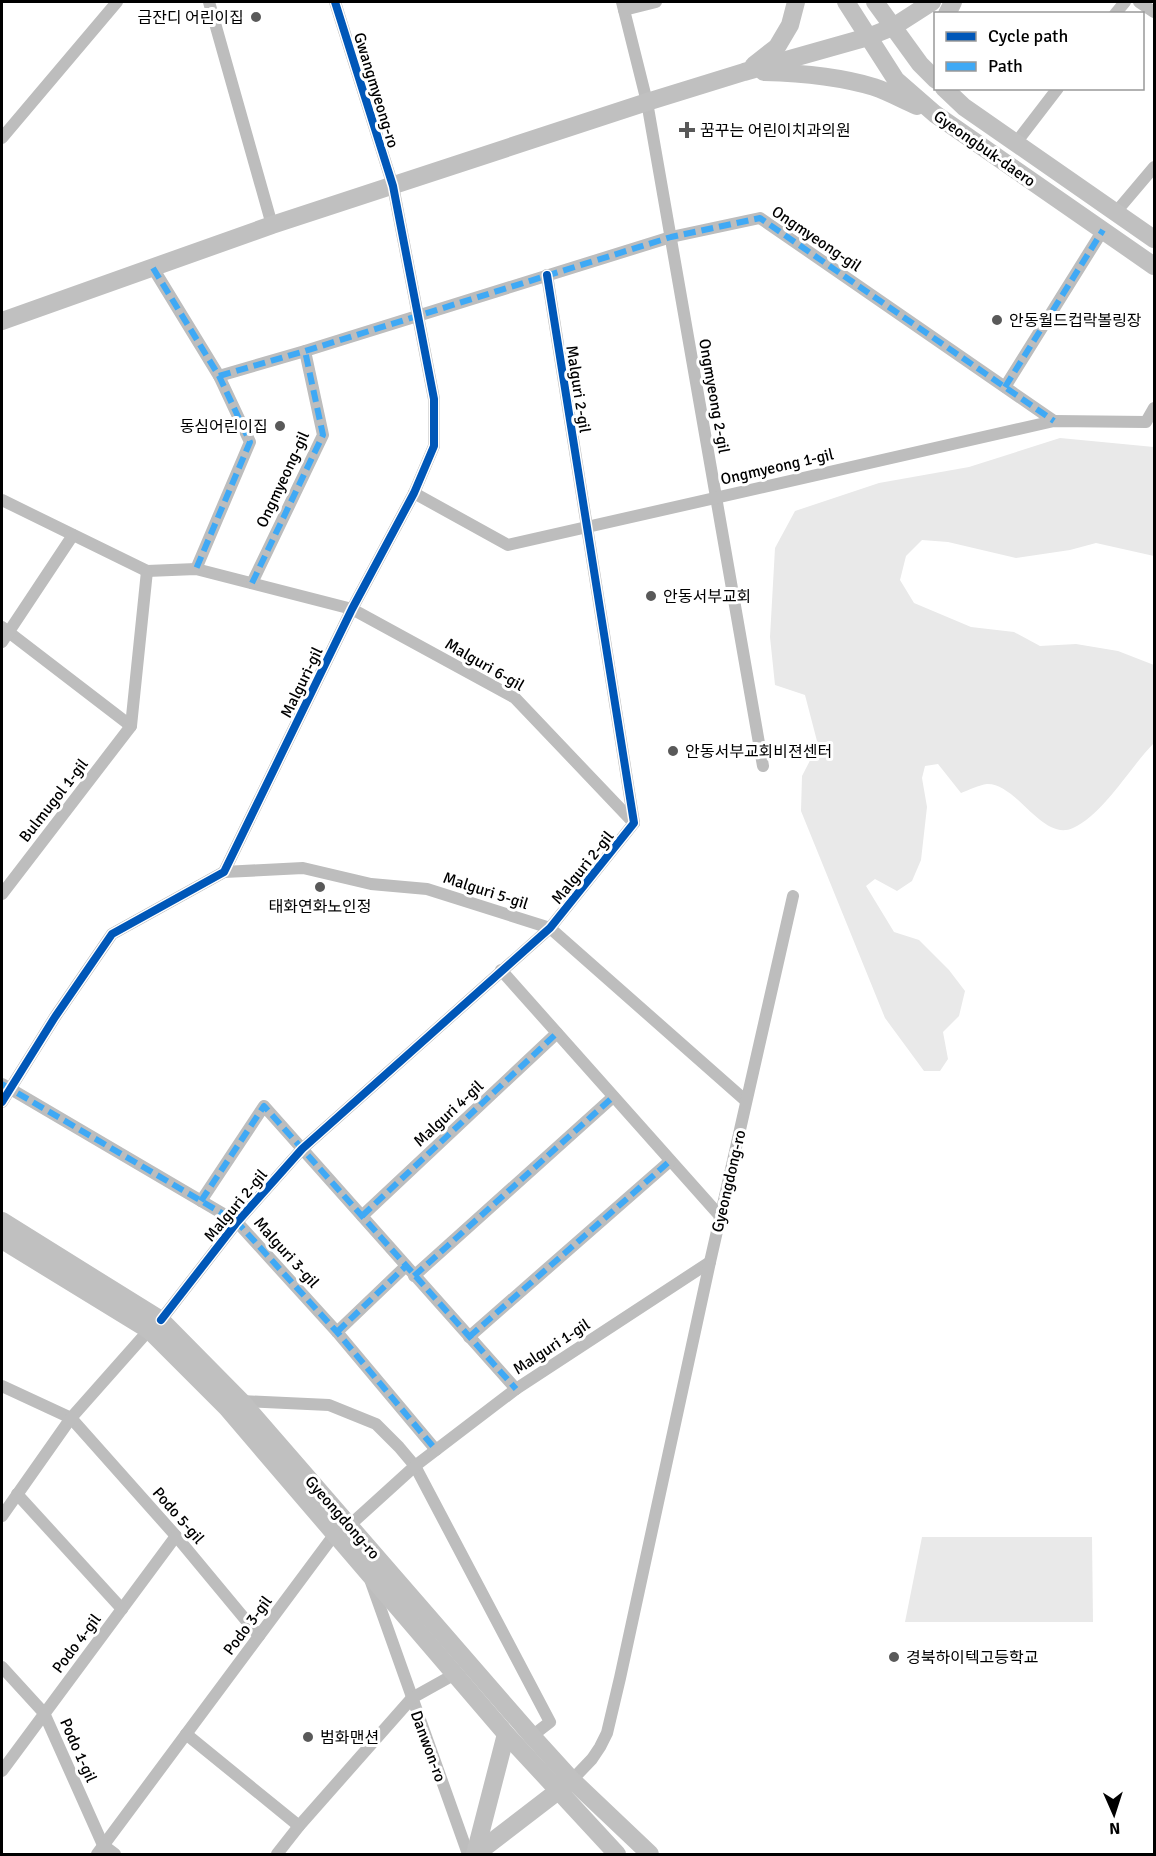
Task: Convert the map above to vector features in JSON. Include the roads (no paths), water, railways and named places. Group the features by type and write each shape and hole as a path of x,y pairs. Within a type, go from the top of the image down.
{"street":[{"path":"2,138 117,2"},
{"path":"209,2 272,225"},
{"name":"Gwangmyeong-ro","path":"335,2 393,186"},
{"path":"623,6 656,2"},
{"path":"744,72 777,47 790,25 796,2"},
{"name":"Gyeongbuk-daero","path":"846,2 896,80 935,114 1155,266"},
{"path":"875,2 920,64 934,78"},
{"path":"2,321 272,225 647,102 868,37 893,27 932,2"},
{"path":"1139,2 1155,12"},
{"name":"Ongmyeong 2-gil","path":"623,6 647,102 763,766"},
{"path":"744,72 806,73 848,80 877,88 935,114"},
{"name":"Gyeongbuk-daero","path":"946,90 964,107 1015,144 1155,239"},
{"path":"954,90 964,107"},
{"path":"1015,144 1056,90"},
{"path":"1116,212 1155,166"},
{"name":"Malguri-gil","path":"224,872 352,609 414,493 434,446 434,399 393,186"},
{"name":"Ongmyeong-gil","path":"219,376 671,237 760,218 1053,421"},
{"path":"1005,387 1103,230"},
{"path":"153,268 219,376 250,442 196,569"},
{"name":"Malguri 2-gil","path":"71,1418 155,1325 237,1222 302,1149 550,928 634,823 547,275"},
{"name":"Ongmyeong-gil","path":"252,583 322,435 305,351"},
{"name":"Ongmyeong 1-gil","path":"414,493 508,545 1053,421 1146,422 1155,408"},
{"path":"2,500 147,571 196,569 352,609"},
{"path":"73,535 4,634 131,726"},
{"path":"131,726 147,571"},
{"name":"Malguri 6-gil","path":"352,609 515,698 634,823"},
{"name":"Bulmugol 1-gil","path":"2,894 131,726"},
{"name":"Malguri 5-gil","path":"224,872 303,868 371,884 427,889 550,928 746,1101"},
{"path":"2,1102 6,1086 112,934 224,872"},
{"name":"Gyeongdong-ro","path":"565,1785 592,1760 607,1733 720,1216 793,896"},
{"path":"501,970 720,1216"},
{"name":"Malguri 4-gil","path":"362,1216 557,1033"},
{"name":"Malguri 3-gil","path":"6,1086 237,1222 337,1332 436,1450"},
{"path":"414,1276 613,1097"},
{"path":"201,1201 264,1106 516,1389"},
{"path":"468,1336 670,1161"},
{"name":"Gyeongdong-ro","path":"2,1221 155,1325 242,1401 532,1736 565,1785 617,1854"},
{"name":"Gyeongdong-ro","path":"2,1240 155,1325 506,1734 650,1854"},
{"name":"Malguri 1-gil","path":"350,1525 415,1466 516,1389 710,1262"},
{"path":"337,1332 406,1266"},
{"name":"Podo 5-gil","path":"2,1386 71,1418 176,1536 259,1636"},
{"path":"242,1401 329,1405 376,1424 415,1466 550,1722 532,1736"},
{"path":"2,1516 71,1418"},
{"path":"17,1494 122,1609"},
{"name":"Podo 3-gil","path":"100,1850 334,1535"},
{"name":"Podo 4-gil","path":"2,1771 176,1536"},
{"path":"367,1572 412,1698 455,1674"},
{"name":"Podo 1-gil","path":"2,1667 44,1713 100,1850 115,1854"},
{"name":"Danwon-ro","path":"299,1826 412,1698 468,1854"},
{"path":"186,1734 299,1826 277,1854"},
{"path":"476,1854 506,1734"},
{"path":"476,1854 565,1785"}],"place":[{"name":"금잔디 어린이집","path":"256,17"},
{"name":"꿈꾸는 어린이치과의원","path":"687,130"},
{"name":"안동월드컵락볼링장","path":"997,320"},
{"name":"동심어린이집","path":"280,426"},
{"name":"안동서부교회","path":"651,596"},
{"name":"안동서부교회비젼센터","path":"673,751"},
{"name":"태화연화노인정","path":"320,887"},
{"name":"경북하이텍고등학교","path":"894,1657"},
{"name":"범화맨션","path":"308,1737"}]}
